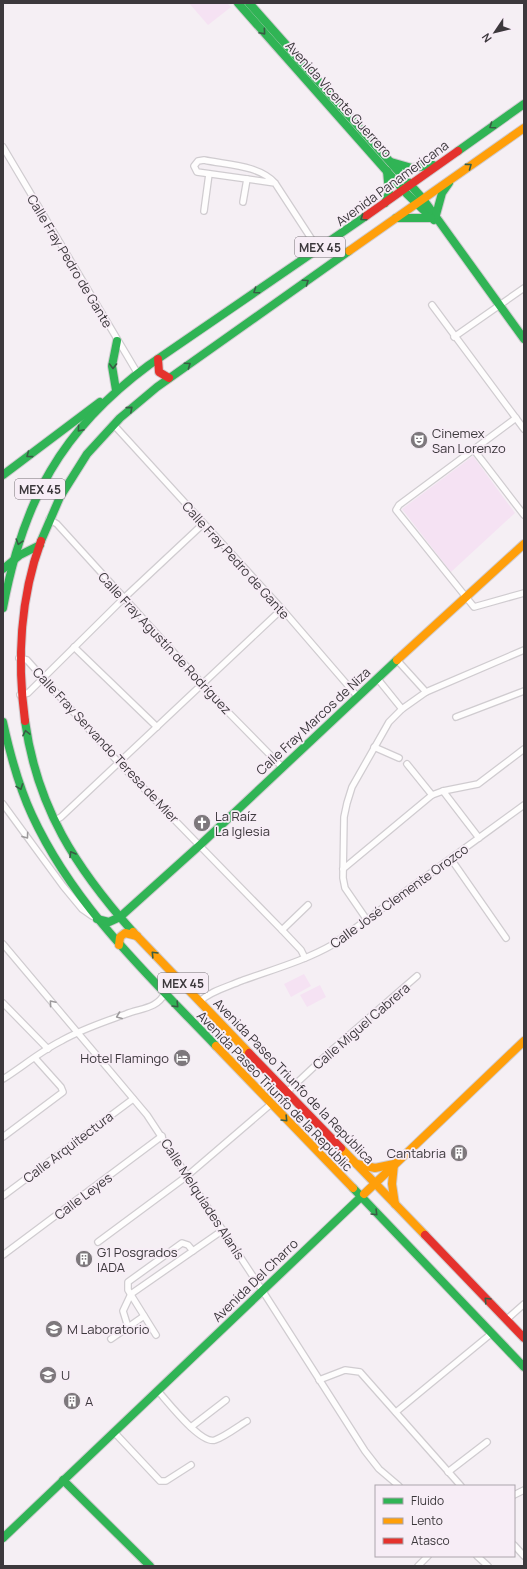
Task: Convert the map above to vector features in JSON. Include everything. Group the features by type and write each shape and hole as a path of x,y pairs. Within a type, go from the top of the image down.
{"main road":[{"name":"Avenida Vicente Guerrero","path":"238,3 404,190 420,201"},
{"name":"Avenida Vicente Guerrero","path":"249,3 411,185 420,201 441,225 524,339"},
{"name":"Avenida Panamericana","path":"116,390 158,359 404,190 439,163 524,104"},
{"name":"MEX 45","path":"168,378 524,128"},
{"path":"391,162 402,167 415,169 425,168 439,163"},
{"path":"385,203 388,193 387,171"},
{"path":"395,218 433,216 442,193 452,178"},
{"path":"116,390 113,379 113,351 117,341"},
{"path":"158,359 159,372 168,378"},
{"name":"Avenida Paseo Triunfo de la República","path":"168,378 113,424 88,454 70,480 49,519 40,544 27,594 19,658 20,695 30,752 40,786 54,821 73,857 86,876 120,917 524,1338"},
{"name":"MEX 45","path":"3,475 116,390"},
{"name":"MEX 45","path":"3,608 13,560 30,508 50,470 77,433 116,390"},
{"name":"MEX 45","path":"3,569 13,560 40,544"},
{"name":"Calle Fray Marcos de Niza","path":"120,917 200,845 357,696 524,544"},
{"name":"Avenida Paseo Triunfo de la Repúblic","path":"3,722 15,773 41,835 64,875 96,918 119,945 524,1367"},
{"path":"96,918 109,922 120,917"},
{"path":"119,945 120,937 125,933 137,936"},
{"name":"Avenida Del Charro","path":"3,1538 524,1041"},
{"path":"357,1164 374,1168 394,1164 390,1183 395,1204"},
{"path":"63,1480 150,1566"}],"street":[{"name":"Calle Fray Pedro de Gante","path":"3,147 138,374"},
{"path":"275,183 197,172 194,166 198,162 204,160 264,173 275,183 318,249"},
{"path":"204,211 209,174"},
{"path":"243,202 247,179"},
{"path":"454,337 524,288"},
{"path":"432,305 454,337 524,429"},
{"path":"516,418 399,504 397,507 397,513 471,605 479,607 524,593"},
{"name":"Calle Fray Pedro de Gante","path":"113,424 282,609 357,696"},
{"path":"474,450 524,516"},
{"name":"Calle Fray Agustín de Rodríguez","path":"49,519 57,524 203,684 282,767"},
{"path":"20,695 28,693 124,598 204,524"},
{"path":"54,821 61,817 282,609"},
{"path":"74,647 157,727"},
{"path":"366,920 345,888 343,869 344,817 352,787 382,731 402,709 426,692 524,650"},
{"name":"Calle Fray Servando Teresa de Mier","path":"19,658 27,660 119,763 282,930 301,950 305,958"},
{"path":"397,660 426,692"},
{"path":"377,678 402,709"},
{"path":"456,717 524,691"},
{"path":"374,747 399,758"},
{"path":"343,869 432,794 443,790 478,784 524,749"},
{"path":"407,764 432,794"},
{"path":"443,790 479,838"},
{"path":"3,804 66,890 82,909 96,918"},
{"name":"Calle José Clemente Orozco","path":"200,1001 206,996 222,989 305,958 332,945 524,805"},
{"path":"451,859 506,938"},
{"path":"282,930 308,905"},
{"name":"Calle Melquíades Alanís","path":"3,944 162,1136 365,1452 379,1469 397,1485"},
{"name":"Calle Miguel Cabrera","path":"287,1092 332,1050 417,976"},
{"path":"3,1079 77,1032 155,1005 162,999 165,993"},
{"path":"3,1003 48,1049"},
{"path":"3,1137 63,1092 61,1087 35,1058"},
{"name":"Calle Arquitectura","path":"3,1196 132,1099"},
{"path":"98,1242 187,1176 271,1104"},
{"name":"Calle Leyes","path":"3,1255 162,1136"},
{"path":"128,1327 123,1311 130,1294 223,1230"},
{"path":"156,1335 127,1288 130,1279 178,1245 186,1244 193,1251"},
{"path":"506,1320 524,1304"},
{"path":"111,1339 144,1316"},
{"path":"396,1412 492,1332"},
{"path":"319,1380 345,1370 360,1372 460,1485"},
{"path":"158,1391 200,1436 212,1441 247,1421"},
{"path":"191,1427 226,1400"},
{"path":"114,1432 160,1481 166,1481 191,1465"},
{"path":"448,1472 487,1442"},
{"path":"515,1494 524,1490"},
{"path":"515,1546 524,1556"},
{"path":"418,1566 427,1557"},
{"path":"478,1557 488,1566"}],"shaded area":[{"path":"189,3 227,3 231,7 208,25"},
{"path":"473,456 515,513 451,572 402,509"},
{"path":"304,974 311,986 291,997 284,984"},
{"path":"320,985 326,997 307,1007 300,995"}],"traffic: fast":[{"path":"238,3 407,194 434,220"},
{"path":"249,3 423,199 524,339"},
{"path":"458,151 524,104"},
{"path":"391,162 412,168 433,165"},
{"path":"385,203 389,193 387,171"},
{"path":"436,215 442,193 449,183"},
{"path":"3,608 11,570 22,534 35,501 50,471 69,442 92,415 118,390 149,365 366,216"},
{"path":"396,218 431,218"},
{"path":"41,541 60,497 87,454 120,418 157,387 349,251"},
{"path":"116,390 112,366 117,341"},
{"path":"3,475 100,402"},
{"path":"3,569 20,555 40,545"},
{"path":"120,917 200,845 397,660"},
{"path":"25,721 39,782 49,809 62,835 94,884 133,932"},
{"path":"3,722 15,769 27,804 49,848 69,879 90,909 114,938 216,1046"},
{"path":"97,919 109,922 120,917"},
{"path":"353,1188 524,1367"},
{"path":"3,1538 364,1194"},
{"path":"63,1480 150,1566"}],"traffic: slow":[{"path":"349,251 524,128"},
{"path":"397,660 524,544"},
{"path":"133,932 249,1053"},
{"path":"119,945 120,937 125,933 137,936"},
{"path":"364,1194 524,1041"},
{"path":"216,1046 353,1188"},
{"path":"341,1148 425,1235"},
{"path":"357,1164 375,1168 394,1164 392,1184 395,1204"}],"traffic: jam":[{"path":"366,216 458,151"},
{"path":"158,359 159,372 169,378"},
{"path":"25,721 21,676 22,630 29,585 41,541"},
{"path":"249,1053 341,1148"},
{"path":"425,1235 524,1338"}],"place":[{"name":"Cinemex San Lorenzo","path":"419,440"},
{"name":"La Raíz La Iglesia","path":"202,823"},
{"name":"Hotel Flamingo","path":"182,1058"},
{"name":"Cantabria","path":"459,1153"},
{"name":"G1 Posgrados IADA","path":"84,1259"},
{"name":"M Laboratorio","path":"54,1329"},
{"name":"U","path":"48,1375"},
{"name":"A","path":"72,1401"}]}
